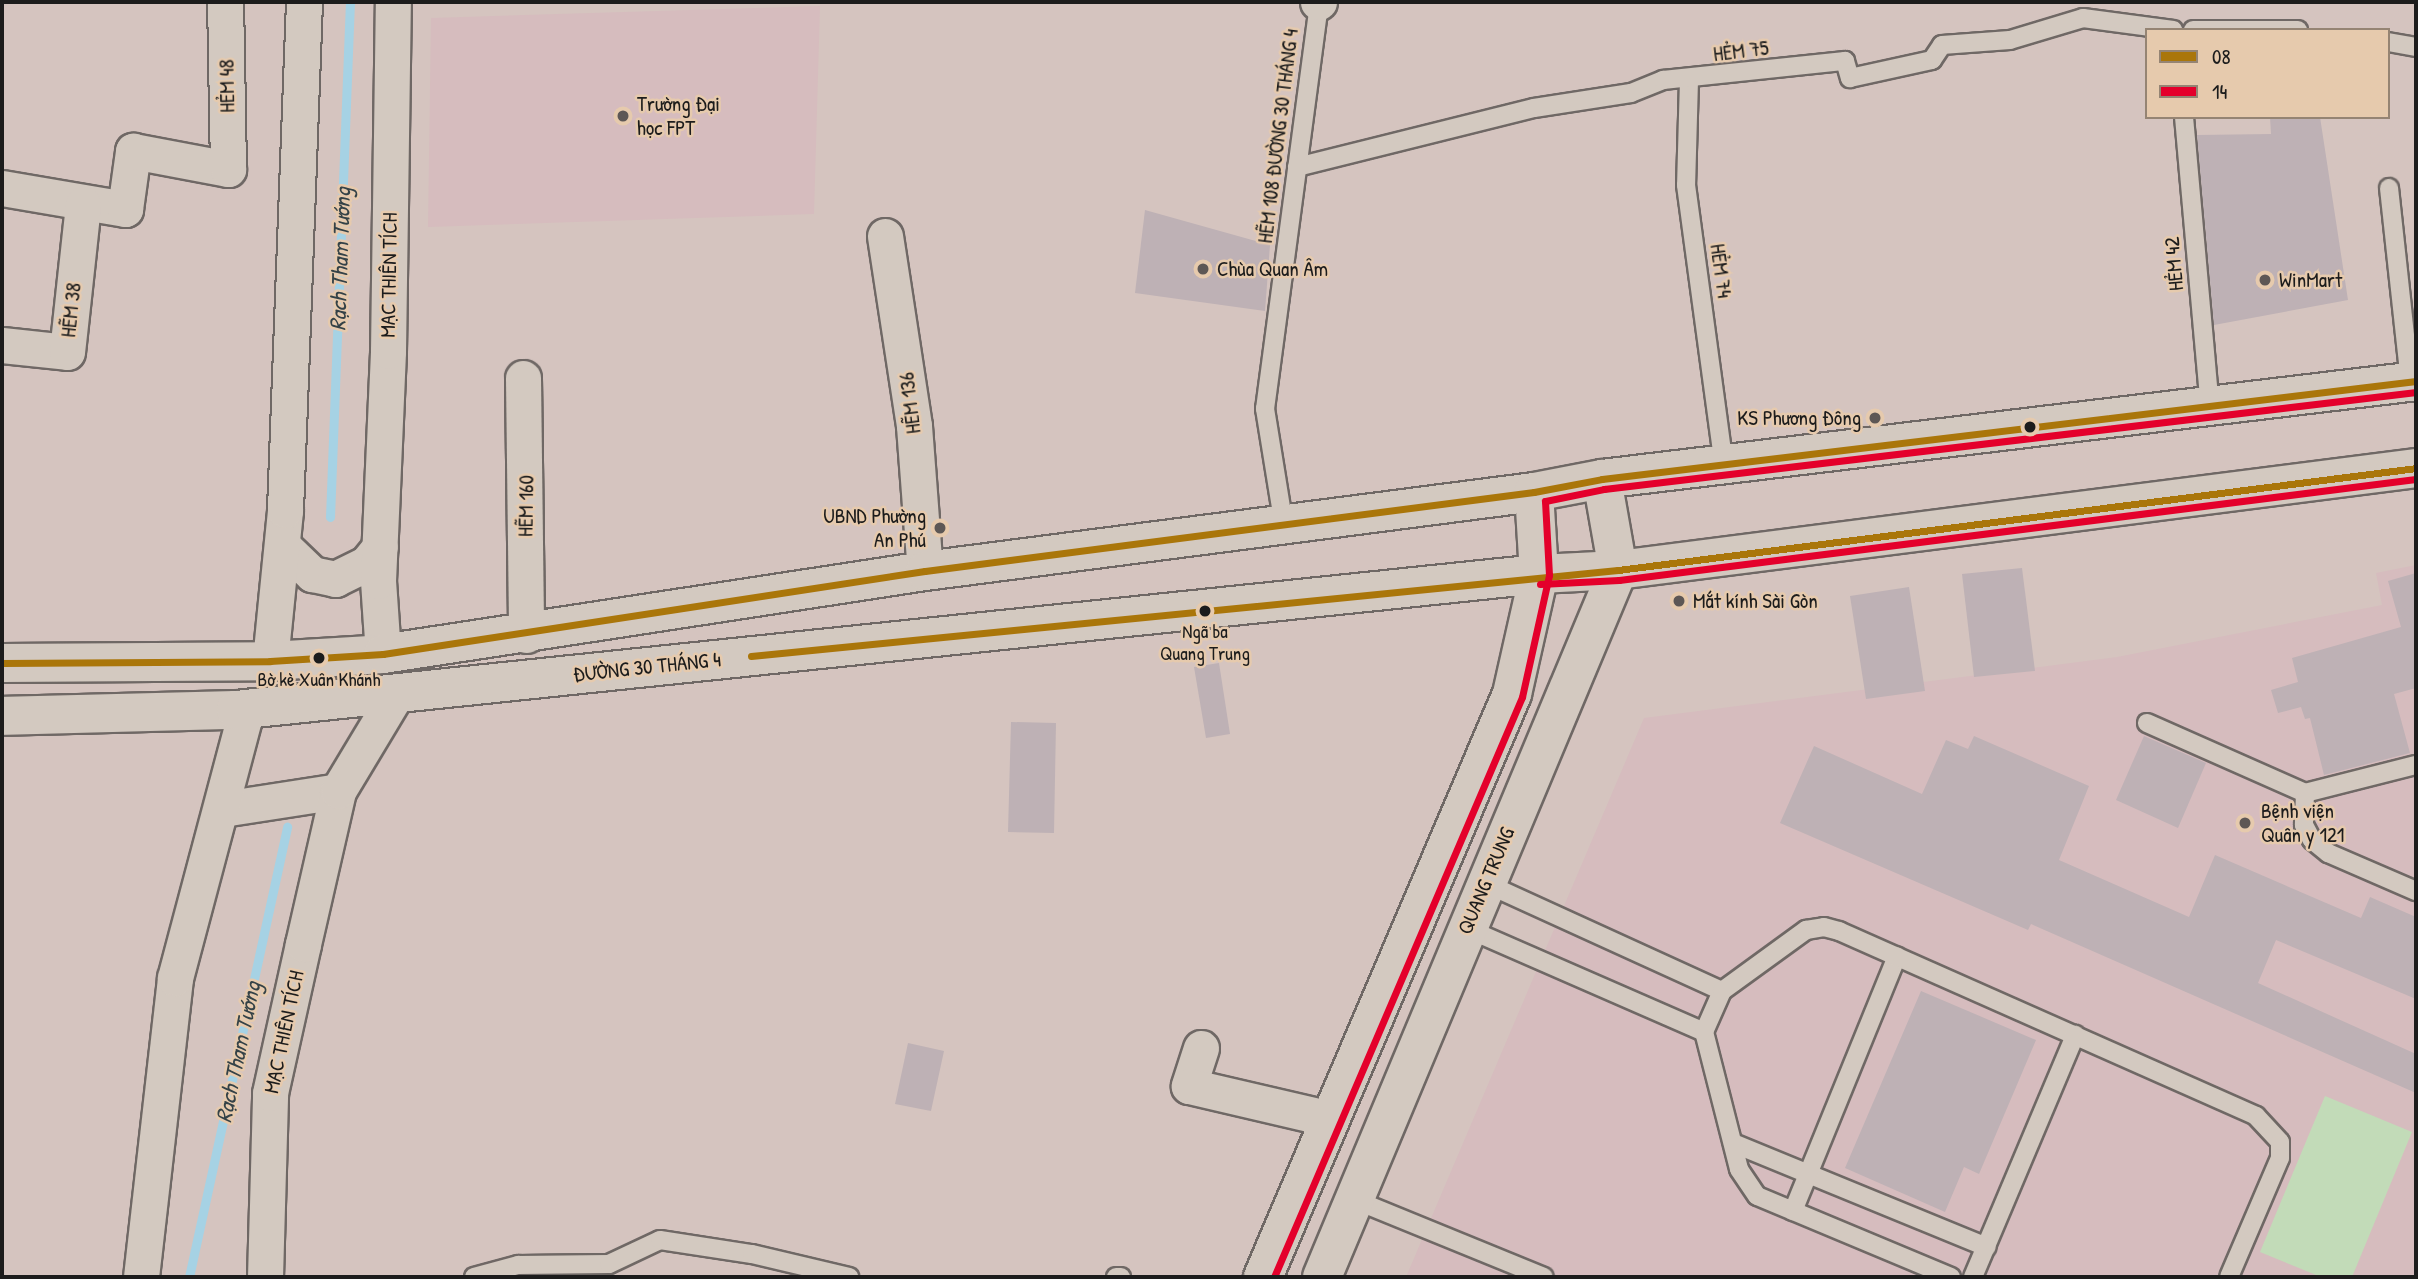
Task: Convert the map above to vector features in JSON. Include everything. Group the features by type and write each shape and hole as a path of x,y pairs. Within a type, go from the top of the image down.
{"main road":[{"path":"2,663 270,661 383,654 526,635 925,571 1284,526 1534,492 1602,479 1724,467 2413,381"},
{"name":"ĐƯỜNG 30 THÁNG 4","path":"2,716 247,708 1539,574 1618,570 2416,468"},
{"path":"1602,479 1618,570"},
{"path":"1263,1277 1512,694 1539,574 1534,492"},
{"name":"QUANG TRUNG","path":"1322,1277 1618,570"}],"street":[{"name":"HẺM 48","path":"83,204 125,209 133,151 228,169 225,2"},
{"path":"270,661 282,545 303,2"},
{"name":"MẠC THIÊN TÍCH","path":"383,654 380,547 393,2"},
{"path":"2,188 83,204"},
{"name":"HẼM 38","path":"2,345 67,352 83,204"},
{"name":"HẼM 136","path":"885,236 914,426 925,571"},
{"name":"HẼM 160","path":"523,378 526,635"},
{"path":"282,545 312,574 335,579 366,564 380,547"},
{"name":"MẠC THIÊN TÍCH","path":"265,1277 270,1093 338,791 397,693"},
{"path":"141,1277 175,978 247,708"},
{"path":"222,808 338,791"},
{"path":"1201,1048 1189,1086 1331,1119"}],"lane":[{"name":"HẼM 108 ĐƯỜNG 30 THÁNG 4","path":"1284,526 1265,409 1318,2"},
{"name":"HẺM 75","path":"1297,167 1534,108 1631,93 1663,80 1689,80 1845,61 1850,78 1932,60 1942,45 2010,40 2083,19 2157,28"},
{"path":"2390,42 2416,47"},
{"name":"HẺM 74","path":"1689,80 1686,185 1724,467"},
{"name":"HẺM 42","path":"2184,119 2210,407"},
{"path":"2389,188 2413,381"},
{"path":"2147,723 2305,793 2416,765"},
{"path":"2305,793 2304,825 2312,840 2328,853 2416,891"},
{"path":"1485,883 1722,991"},
{"path":"1466,928 1704,1032"},
{"path":"1951,1277 1757,1196 1745,1185 1704,1032 1722,991 1806,930 1832,929 2256,1116 2280,1142 2280,1158 2229,1277"},
{"path":"1793,1211 1897,956"},
{"path":"1973,1277 2075,1035"},
{"path":"1733,1143 1986,1247"},
{"path":"1353,1199 1545,1277"},
{"path":"474,1277 518,1265 612,1271 660,1240 752,1254 849,1277"},
{"path":"1115,1277 1121,1277"}],"shaded area":[{"name":"Trường Đại học FPT","path":"820,6 814,214 428,227 431,18"},
{"path":"2416,565 2416,1277 1406,1277 1644,718 2117,657 2382,605 2376,573"}],"green space":[{"path":"2325,1096 2412,1132 2352,1277 2321,1277 2260,1252"}],"building":[{"path":"2270,119 2320,119 2348,300 2214,325 2197,135 2271,134"},
{"name":"Chùa Quan Âm","path":"1145,210 1270,245 1265,311 1135,293"},
{"path":"2022,568 2035,671 1974,677 1962,574"},
{"path":"2416,573 2416,688 2394,694 2410,753 2324,775 2310,718 2305,719 2301,707 2278,713 2271,690 2298,682 2292,658 2401,627 2388,581"},
{"path":"1909,587 1925,691 1866,699 1850,596"},
{"path":"1219,663 1230,734 1206,738 1194,667"},
{"path":"1011,722 1056,723 1054,833 1008,832"},
{"path":"1974,736 2089,786 2059,860 2189,917 2215,855 2361,918 2370,897 2416,917 2416,999 2276,940 2258,983 2416,1054 2416,1093 2031,924 2028,930 1780,823 1814,746 1922,794 1946,740 1968,749"},
{"path":"2144,736 2206,763 2178,828 2116,800"},
{"path":"1921,991 2036,1040 1979,1174 1964,1167 1945,1212 1845,1168"},
{"path":"908,1043 944,1051 931,1111 895,1104"}],"waterway":[{"name":"Rạch Tham Tướng","path":"330,517 350,2"},
{"name":"Rạch Tham Tướng","path":"189,1277 287,827"}],"transit line":[{"name":"08","path":"2,663 270,661 383,654 925,571 1534,492 1602,479 2416,381"},
{"name":"14","path":"1274,1277 1522,697 1549,575 1545,501 1604,489 2416,392"},
{"name":"08","path":"751,656 1618,570 2416,468"},
{"name":"14","path":"1540,584 1619,580 2416,479"}],"place":[{"name":"Trường Đại học FPT","path":"623,116"},
{"name":"Chùa Quan Âm","path":"1203,269"},
{"name":"WinMart","path":"2265,280"},
{"name":"KS Phương Đông","path":"1875,418"},
{"name":"UBND Phường An Phú","path":"940,528"},
{"name":"Mắt kính Sài Gòn","path":"1679,601"},
{"name":"Ngã ba Quang Trung","path":"1205,611"},
{"name":"Bờ kè Xuân Khánh","path":"319,658"},
{"name":"Bệnh viện Quân y 121","path":"2245,823"}]}
